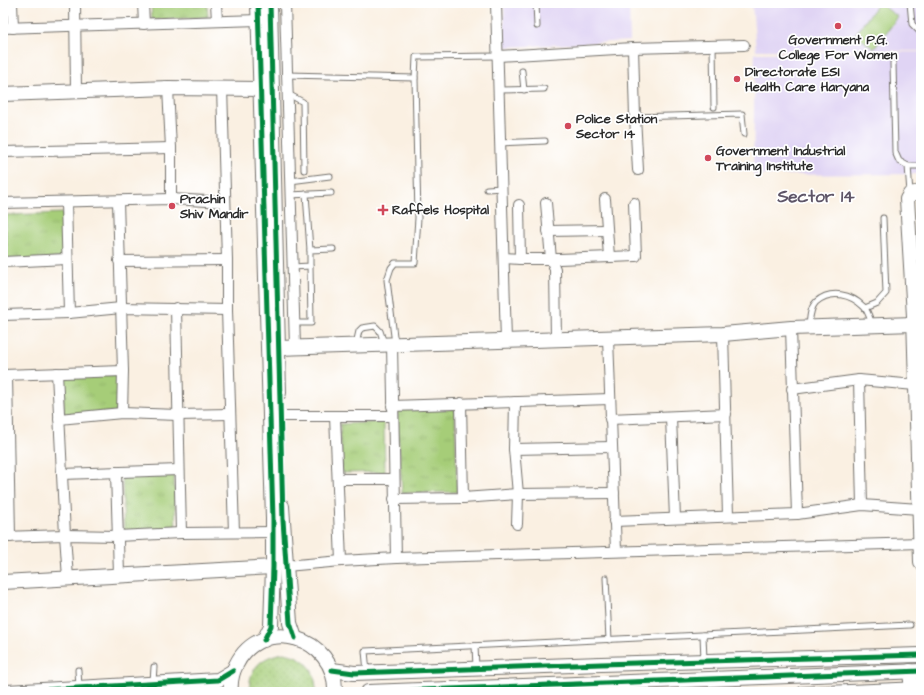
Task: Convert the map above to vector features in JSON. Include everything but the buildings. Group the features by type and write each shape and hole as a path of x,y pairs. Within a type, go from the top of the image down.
{"street":[{"path":"12,3 8,28 217,21 286,25"},
{"path":"75,3 76,92"},
{"path":"143,3 144,24"},
{"path":"216,3 217,21"},
{"path":"258,3 264,23 278,348 283,520 280,566 271,626 264,640"},
{"path":"270,3 264,23 261,89 273,532 290,623 295,638"},
{"path":"285,3 294,347"},
{"path":"496,3 506,341"},
{"path":"498,56 633,48 744,45"},
{"path":"633,48 638,170"},
{"path":"3,94 168,88 222,87 261,89"},
{"path":"222,87 234,532"},
{"path":"168,88 171,148 171,200"},
{"path":"3,152 171,148"},
{"path":"916,193 907,199 916,319 915,384 919,430 921,562"},
{"path":"605,199 609,257"},
{"path":"3,203 171,200 225,202"},
{"path":"118,201 123,371 122,413"},
{"path":"66,202 69,313"},
{"path":"546,203 551,259 555,269 556,339"},
{"path":"504,258 551,259 636,256 634,203"},
{"path":"519,205 520,259"},
{"path":"548,231 607,230"},
{"path":"3,262 67,259"},
{"path":"119,261 227,260"},
{"path":"3,315 69,313 121,308 227,310"},
{"path":"176,308 181,533"},
{"path":"278,348 723,334 791,328 809,321 868,315 916,319"},
{"path":"791,328 797,514"},
{"path":"723,334 728,516"},
{"path":"608,338 616,551"},
{"path":"390,344 396,558"},
{"path":"123,371 5,375 7,537 273,532"},
{"path":"57,373 64,535 68,578"},
{"path":"792,390 859,380 915,384"},
{"path":"859,380 862,505"},
{"path":"280,416 335,416 461,403 610,399"},
{"path":"515,402 514,449 518,494 517,524"},
{"path":"461,403 463,498"},
{"path":"60,419 122,413 178,415 230,414"},
{"path":"610,419 726,414"},
{"path":"335,416 341,561"},
{"path":"671,417 675,518"},
{"path":"514,449 611,447"},
{"path":"62,474 179,470"},
{"path":"116,472 119,576"},
{"path":"338,480 394,479"},
{"path":"394,499 463,498 518,494 614,493"},
{"path":"614,521 797,514 862,505 919,509"},
{"path":"3,582 396,558 921,543"},
{"path":"231,692 233,671 245,652 264,640 285,636 295,638 314,646 321,653 332,670 335,692"},
{"path":"332,670 354,673 919,655 915,689 802,692"},
{"path":"601,664 601,687"},
{"path":"7,692 218,680 233,671"},
{"path":"368,692 601,687 916,671"}],"lane":[{"path":"536,3 537,26"},
{"path":"910,3 912,24 921,33"},
{"path":"713,46 714,107"},
{"path":"390,344 387,280 391,268 395,263 415,263 417,244 416,57 498,56"},
{"path":"893,63 895,152 899,161 908,166 921,166"},
{"path":"522,71 524,90"},
{"path":"287,75 415,78"},
{"path":"499,90 544,89"},
{"path":"288,94 304,102 304,170"},
{"path":"635,117 742,114 744,134"},
{"path":"500,143 545,142"},
{"path":"908,166 916,193"},
{"path":"290,181 330,176"},
{"path":"487,188 502,188"},
{"path":"290,195 331,193"},
{"path":"294,323 310,323 310,250 306,194"},
{"path":"809,321 816,303 829,294 841,294 852,298 868,315 876,303 886,293 882,218"},
{"path":"310,250 333,249"},
{"path":"292,267 310,266"},
{"path":"606,578 609,640"},
{"path":"367,672 365,651 910,625"},
{"path":"703,635 704,661"},
{"path":"476,646 476,669"},
{"path":"153,684 154,667"},
{"path":"78,670 79,688"}],"shaded area":[{"path":"504,3 629,3 630,41 505,47"},
{"name":"Government P.G. College For Women","path":"752,3 921,3 921,51 756,50"},
{"path":"921,52 921,174 753,175 755,53"}],"green space":[{"path":"151,3 207,3 208,17 152,20"},
{"path":"879,3 898,17 874,49 855,34"},
{"path":"63,213 64,258 7,260 5,215"},
{"path":"118,374 120,412 64,414 63,376"},
{"path":"455,409 457,492 402,493 397,410"},
{"path":"384,422 385,472 342,473 340,424"},
{"path":"174,475 176,531 124,532 122,477"},
{"path":"284,653 304,661 308,665 314,677 316,692 250,692 251,677 258,665 269,657"}],"cycle path":[{"path":"258,3 273,519 271,626 264,640"},
{"path":"270,3 283,520 290,623 295,638"},
{"path":"332,670 354,673 921,655"},
{"path":"7,692 218,680 233,671"},
{"path":"368,692 921,671"}],"place":[{"name":"Government P.G. College For Women","path":"838,26"},
{"name":"Directorate ESI Health Care Haryana","path":"737,79"},
{"name":"Police Station Sector 14","path":"568,126"},
{"name":"Government Industrial Training Institute","path":"708,158"},
{"name":"Prachin Shiv Mandir","path":"172,206"},
{"name":"Raffels Hospital","path":"383,210"}],"district":[{"name":"Sector 14","path":"816,197"}]}
